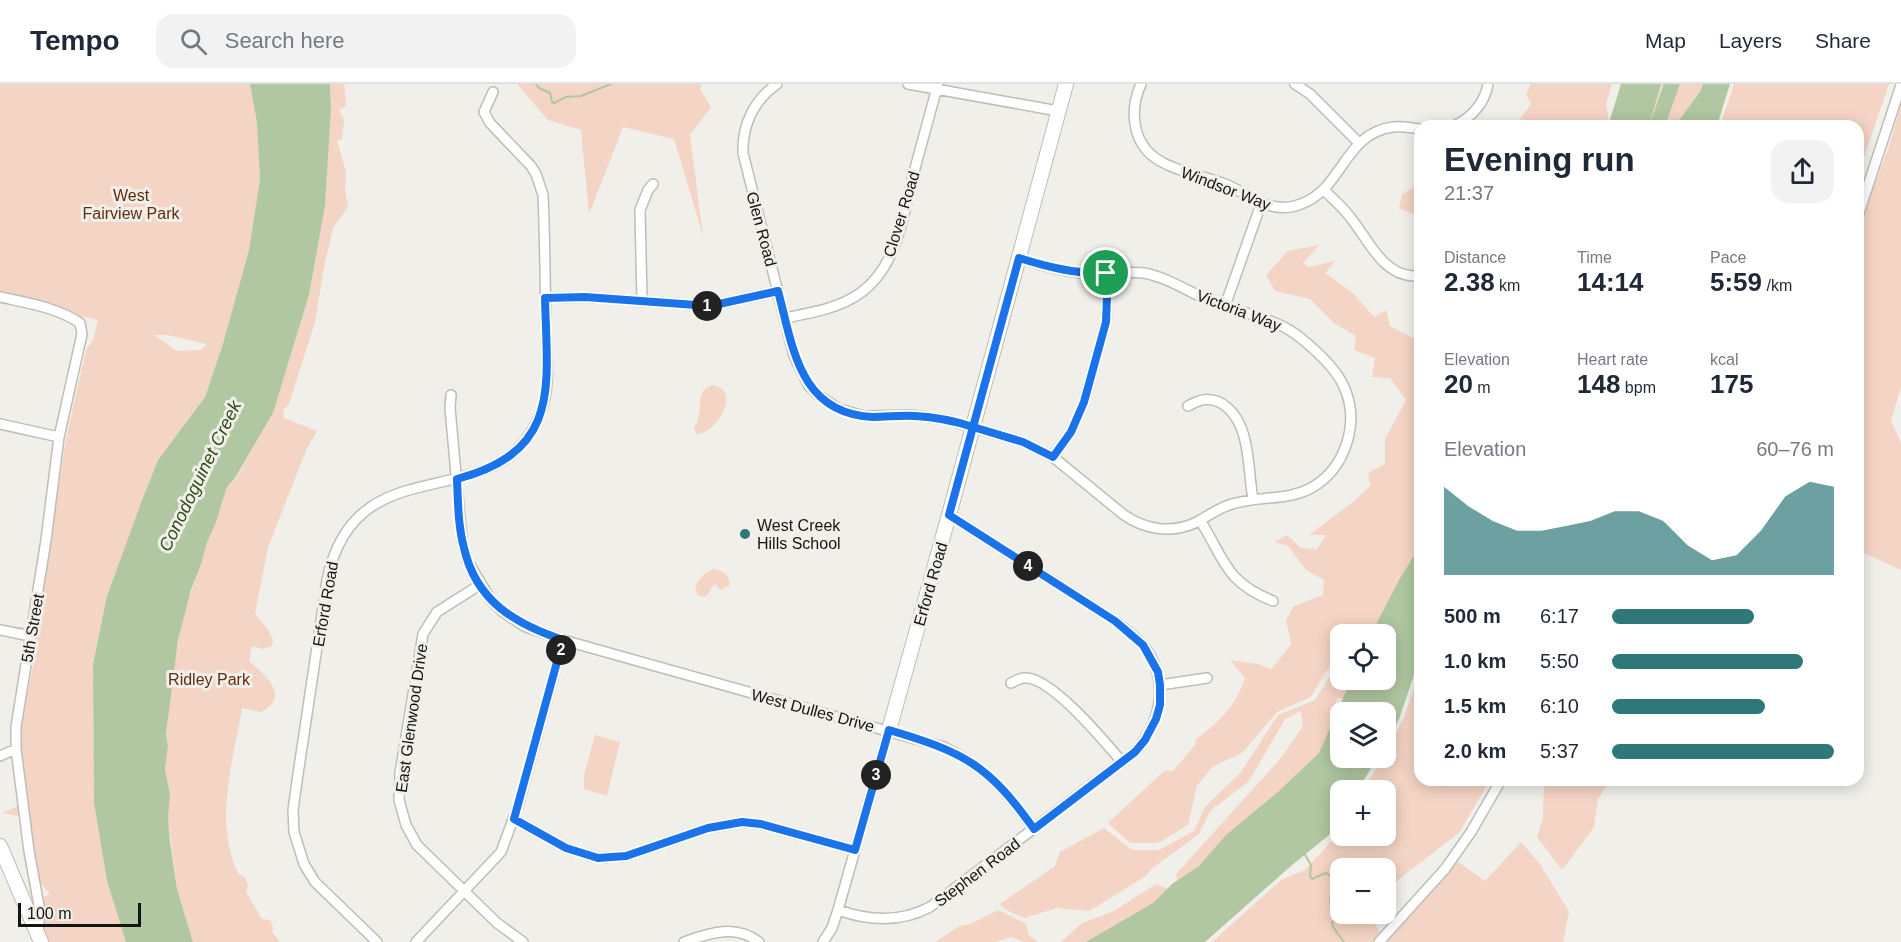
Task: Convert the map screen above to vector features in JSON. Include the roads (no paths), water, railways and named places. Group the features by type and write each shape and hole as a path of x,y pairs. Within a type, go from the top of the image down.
{"street":[{"name":"Glen Road","path":"777,84 763,96 753,110 747,122 742,143 745,166 794,356 801,373 809,386 839,409 864,416 924,416 973,427"},
{"path":"908,84 938,86 1058,111"},
{"name":"Erford Road","path":"822,942 832,928 838,910 949,515 1066,84"},
{"name":"Windsor Way","path":"1141,84 1134,107 1135,124 1139,138 1153,156 1174,168 1229,186 1261,204 1278,208 1296,206 1314,198 1324,190 1359,143 1371,134 1382,129 1414,128"},
{"path":"1295,84 1310,94 1359,143"},
{"path":"1463,120 1474,112 1486,94 1488,84"},
{"path":"1864,198 1901,85"},
{"name":"Clover Road","path":"785,318 826,309 852,299 871,284 888,261 900,227 938,86"},
{"name":"Erford Road","path":"377,942 315,882 304,864 294,832 293,810 327,580 332,557 340,540 358,516 381,500 400,492 477,474 501,462 523,443 538,421 543,406 547,384 543,195 541,185 531,166 490,123 484,112 493,92"},
{"path":"642,301 640,210 653,184"},
{"path":"1324,190 1343,208 1374,252 1390,269 1401,276 1413,276"},
{"path":"1225,306 1261,204"},
{"name":"Victoria Way","path":"973,427 1023,442 1053,457 1118,511 1136,523 1155,529 1185,526 1229,505 1253,499 1297,494 1315,486 1343,453 1350,433 1351,411 1345,388 1337,375 1289,330 1269,320 1225,306 1149,274 1074,272 1058,270 1019,258"},
{"path":"1053,457 1071,432 1084,402 1106,322 1106,273"},
{"path":"545,298 585,297 710,306 778,291"},
{"name":"5th Street","path":"0,297 69,316 80,323 81,334 59,437 46,540 16,733 29,851 40,911 39,938"},
{"name":"West Dulles Drive","path":"451,395 450,408 467,560 491,600 513,619 534,630 563,640 944,747 981,768 1006,792 1034,829"},
{"path":"1188,406 1198,400 1210,399 1223,405 1237,420 1245,440 1253,499"},
{"path":"0,424 59,437"},
{"name":"Stephen Road","path":"838,910 879,920 890,920 922,911 952,892 1135,752 1150,732 1160,705 1160,685 1156,666 1143,645 1134,636 1115,621 949,515"},
{"path":"1200,520 1224,566 1233,576 1250,591 1273,601"},
{"name":"East Glenwood Drive","path":"481,584 437,612 423,633 399,792 401,812 414,840 432,861 497,923 523,942"},
{"path":"0,630 30,636"},
{"path":"416,942 501,852 514,819 563,640"},
{"path":"1011,682 1025,677 1052,691 1082,716 1122,762"},
{"path":"1160,685 1207,678"},
{"path":"0,756 16,749"},
{"path":"1379,942 1445,869 1471,832 1498,786"},
{"path":"514,819 566,848 598,858 626,856 708,828 742,822 761,824 855,850"},
{"path":"0,846 39,938"},
{"path":"684,942 730,931 746,934 759,942"}],"water":[{"path":"250,84 330,84 331,110 325,206 309,295 273,413 235,478 227,487 191,590 178,640 166,734 168,746 165,769 170,795 168,818 177,889 193,942 126,942 107,881 94,803 93,664 107,596 142,500 158,460 205,397 222,347 249,250 260,179 257,123"},
{"path":"1621,84 1661,84 1651,120 1610,120"},
{"path":"1703,84 1730,84 1719,120 1679,120"},
{"path":"1414,555 1414,675 1396,724 1396,702 1341,702 1347,690 1396,690 1396,624 1376,624"},
{"path":"1330,728 1330,768 1371,768 1364,780 1330,780 1330,834 1205,942 1086,942 1153,903 1172,884 1199,866 1226,835 1278,792 1319,753"}],"waterway":[{"path":"536,84 550,93 554,103 566,97 581,96 611,84"},
{"name":"Conodoguinet Creek","path":"1659,120 1672,84"},
{"path":"1304,853 1311,865 1312,879 1326,873 1332,878 1330,902 1335,920 1332,922 1344,942"}],"place":[{"name":"West Creek Hills School","path":"745,534"}],"park label":[{"name":"West Fairview Park","path":"131,204"},
{"name":"Ridley Park","path":"209,679"}]}
